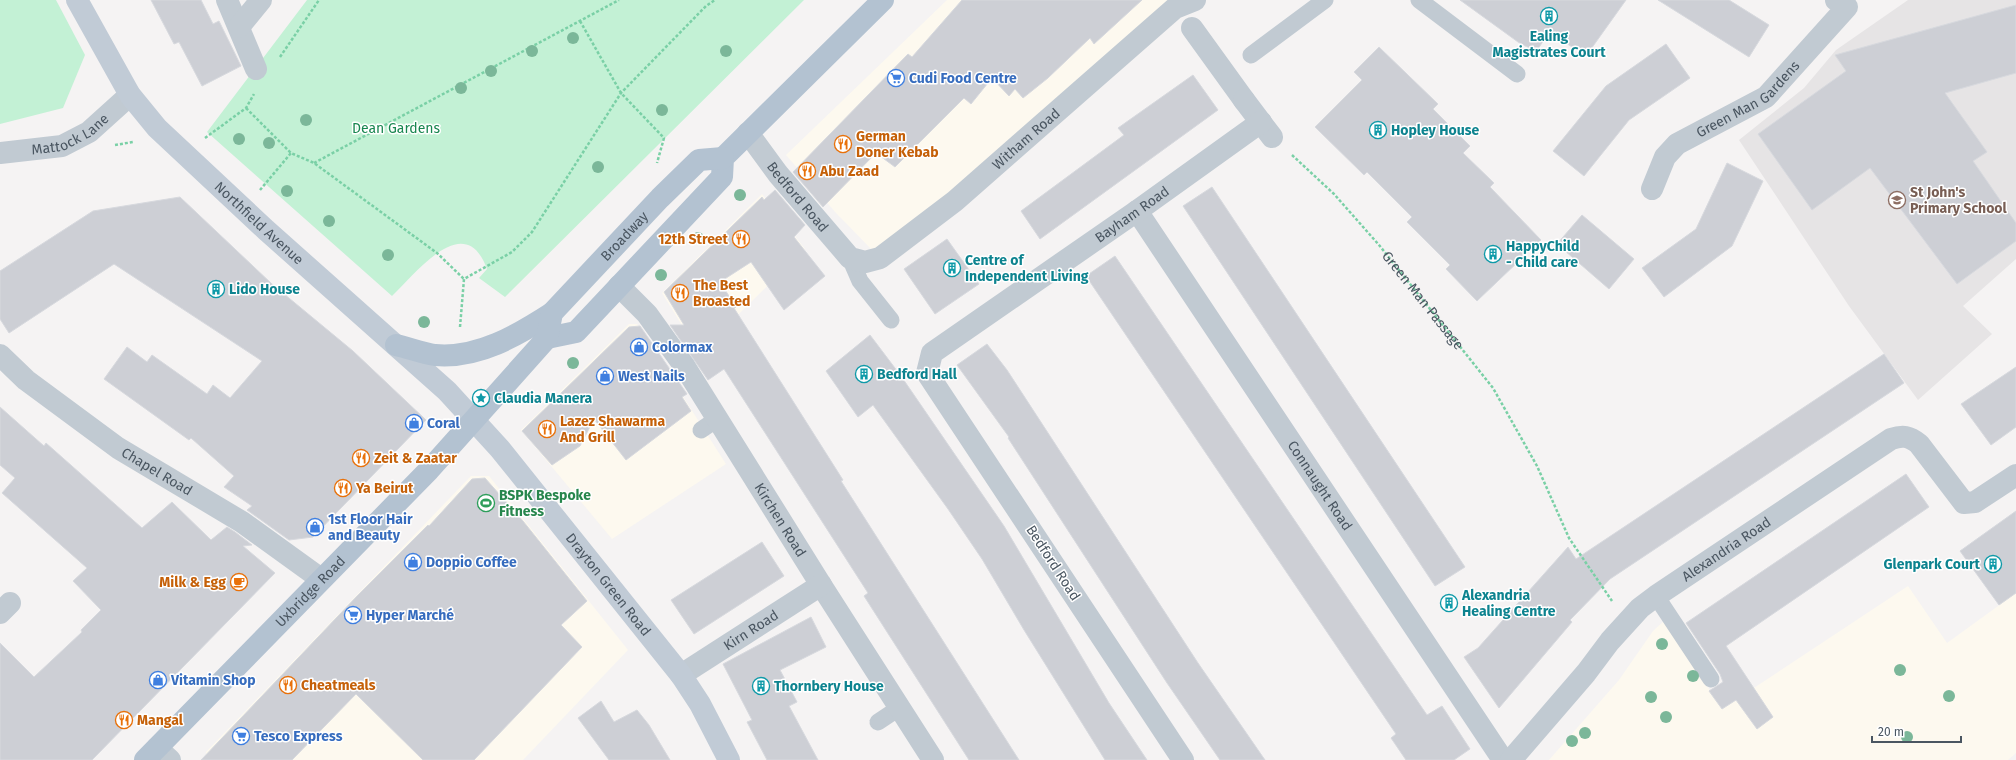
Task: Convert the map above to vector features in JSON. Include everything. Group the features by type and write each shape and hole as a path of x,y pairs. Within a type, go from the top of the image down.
{"main road":[{"name":"Northfield Avenue","path":"77,0 130,95 172,145 396,345 447,392 473,420"},
{"path":"547,338 576,332 722,177 723,158 883,0"},
{"name":"Broadway","path":"396,345 435,355 466,354 512,338 552,313 660,198 699,160 723,158"},
{"path":"473,420 547,338 552,313"},
{"name":"Uxbridge Road","path":"157,756 321,579 428,470 473,420"},
{"name":"Drayton Green Road","path":"473,420 508,460 681,675 700,704 728,760"}],"street":[{"path":"227,0 256,69"},
{"path":"239,27 261,0"},
{"name":"Witham Road","path":"850,258 865,262 880,258 942,210 1180,4"},
{"name":"Green Man Gardens","path":"1652,189 1665,157 1677,144 1766,98 1841,4"},
{"path":"1192,28 1266,130"},
{"name":"Mattock Lane","path":"0,154 62,146 89,132 130,95"},
{"name":"Bayham Road","path":"928,364 932,353 1137,211 1266,130"},
{"name":"Bedford Road","path":"748,133 778,174 850,258"},
{"name":"Connaught Road","path":"1137,211 1503,760"},
{"name":"Kirchen Road","path":"619,286 647,314 685,367 709,424 821,585 933,760"},
{"name":"Chapel Road","path":"0,354 26,380 118,448 242,522 321,579"},
{"name":"Bedford Road","path":"928,364 927,373 1183,760"},
{"name":"Alexandria Road","path":"1511,760 1586,673 1610,641 1640,608 1891,439 1901,436 1909,437 1919,444 1956,495 1964,502 1975,502 2016,475"},
{"name":"Kirn Road","path":"681,675 821,585"}],"lane":[{"path":"1251,55 1325,0"},
{"path":"1419,0 1517,74"},
{"path":"850,258 860,281 891,320"},
{"path":"1656,596 1711,679"},
{"path":"878,722 900,708"}],"path":[{"path":"314,163 619,0"},
{"path":"464,279 512,252 532,232 621,93 706,6 715,0"},
{"path":"580,21 621,93 664,138 657,163 659,166"},
{"path":"246,108 291,153 314,163 437,253 464,279"},
{"name":"Green Man Passage","path":"1266,130 1334,194 1379,244 1493,388 1537,466 1569,538 1613,602"},
{"path":"260,190 291,153"},
{"path":"460,334 464,279"}],"shaded area":[{"path":"947,0 1191,0 879,257 836,213 786,155"},
{"name":"St John's Primary School","path":"1908,0 2016,0 2016,259 1963,306 1992,334 1918,400 1849,306 1739,140 1804,88 1836,50"},
{"path":"762,194 805,249 699,353 662,293"},
{"path":"629,324 637,324 726,464 612,539 521,430"},
{"path":"471,476 489,476 628,650 523,760 207,760 206,752"},
{"path":"1908,586 1947,643 2016,593 2016,753 2008,760 1549,760 1619,680 1653,631 1664,621 1722,709"}],"green space":[{"path":"0,0 56,0 85,55 63,108 0,124"},
{"name":"Dean Gardens","path":"307,0 804,0 505,297 479,278 487,269 478,252 466,245 454,245 441,251 427,261 392,296 207,132"}],"building":[{"path":"151,0 201,0 213,24 219,21 241,66 202,86 179,42 174,44"},
{"path":"962,0 1142,0 1094,44 1090,38 1048,78 1023,98 1015,89 1009,96 992,78 971,104 964,98 895,167 876,153 823,207 793,172 908,54 912,57"},
{"name":"Ealing Magistrates Court","path":"1460,0 1626,0 1586,56 1549,32 1536,52 1518,42"},
{"path":"1658,0 1729,0 1769,25 1749,57"},
{"path":"2016,5 2016,73 1945,93 1987,152 1973,161 2016,223 2016,241 1957,284 1870,168 1812,210 1758,134 1846,71 1835,55"},
{"path":"1666,44 1690,78 1629,120 1584,176 1553,151 1606,86"},
{"path":"1379,47 1438,104 1433,109 1470,146 1463,153 1494,183 1490,187 1541,240 1477,301 1446,269 1450,265 1407,222 1412,217 1367,172 1364,175 1315,127 1362,80 1354,72"},
{"path":"1193,75 1218,110 1040,239 1021,211 1124,135 1118,128"},
{"path":"1727,163 1763,181 1732,246 1664,297 1642,268 1696,229"},
{"path":"1212,187 1465,567 1435,586 1183,206"},
{"path":"775,190 805,225 794,237 825,276 784,310 751,262 720,282 736,307 734,308 843,480 841,481 1019,760 969,760 864,596 868,593 724,369 708,380 670,325 684,325 664,292 762,197 764,200"},
{"path":"180,197 272,284 353,351 426,420 313,537 289,540 247,510 252,506 224,487 234,476 191,438 189,440 104,379 127,347 147,362 152,355 207,394 213,385 230,398 262,361 114,264 9,333 0,319 0,271 93,211"},
{"path":"1582,215 1634,259 1609,289 1557,244"},
{"path":"947,239 979,284 935,314 904,269"},
{"path":"1115,256 1427,715 1442,706 1470,749 1454,760 1406,760 1391,738 1396,734 1086,276"},
{"path":"640,326 687,394 682,397 691,411 626,460 594,419 580,446 552,465 522,431 629,327"},
{"path":"870,335 901,376 1004,526 1109,703 1147,760 1105,760 1024,630 982,559 948,509 873,405 858,417 826,371"},
{"path":"987,344 1007,370 1198,663 1265,760 1220,760 1167,683 1008,438 1009,437 957,365"},
{"path":"1884,354 1904,383 1610,579 1570,620 1572,622 1499,708 1464,657 1478,648 1568,547 1576,559"},
{"path":"2016,367 2016,427 1991,445 1961,404"},
{"path":"0,407 44,446 46,443 142,528 172,502 211,540 227,527 235,532 252,545 243,546 275,573 92,760 0,760 0,643 34,677 82,632 81,630 101,610 73,581 87,568 2,493 15,478 0,465"},
{"path":"1906,474 1929,507 1726,646 1773,717 1757,729 1736,700 1722,709 1709,691 1723,682 1720,674 1686,623"},
{"path":"485,478 523,521 587,601 561,625 582,647 474,760 423,760 356,694 292,760 201,760 357,596 428,525 429,526 472,479"},
{"name":"Glenpark Court","path":"2016,511 2016,593 1999,605 1960,551"},
{"path":"762,542 784,576 694,634 671,600"},
{"name":"Thornbery House","path":"811,617 826,647 780,670 797,702 789,706 818,760 767,760 747,722 752,720 723,664"},
{"path":"601,701 614,722 637,710 649,725 670,760 609,760 578,718"}],"place":[{"name":"Ealing Magistrates Court","path":"1549,16"},
{"name":"Cudi Food Centre","path":"896,78"},
{"name":"Hopley House","path":"1378,130"},
{"name":"German Doner Kebab","path":"843,144"},
{"name":"Abu Zaad","path":"807,171"},
{"name":"St John's Primary School","path":"1897,200"},
{"name":"12th Street","path":"741,239"},
{"name":"HappyChild - Child care","path":"1493,254"},
{"name":"Centre of Independent Living","path":"952,268"},
{"name":"Lido House","path":"216,289"},
{"name":"The Best Broasted","path":"680,293"},
{"name":"Colormax","path":"639,347"},
{"name":"Bedford Hall","path":"864,374"},
{"name":"West Nails","path":"605,376"},
{"name":"Claudia Manera","path":"481,398"},
{"name":"Coral","path":"414,423"},
{"name":"Lazez Shawarma And Grill","path":"547,429"},
{"name":"Zeit & Zaatar","path":"361,458"},
{"name":"Ya Beirut","path":"343,488"},
{"name":"BSPK Bespoke Fitness","path":"486,503"},
{"name":"1st Floor Hair and Beauty","path":"315,527"},
{"name":"Doppio Coffee","path":"413,562"},
{"name":"Glenpark Court","path":"1993,564"},
{"name":"Milk & Egg","path":"239,582"},
{"name":"Alexandria Healing Centre","path":"1449,603"},
{"name":"Hyper Marché","path":"353,615"},
{"name":"Vitamin Shop","path":"158,680"},
{"name":"Cheatmeals","path":"288,685"},
{"name":"Thornbery House","path":"761,686"},
{"name":"Mangal","path":"124,720"},
{"name":"Tesco Express","path":"241,736"}]}
